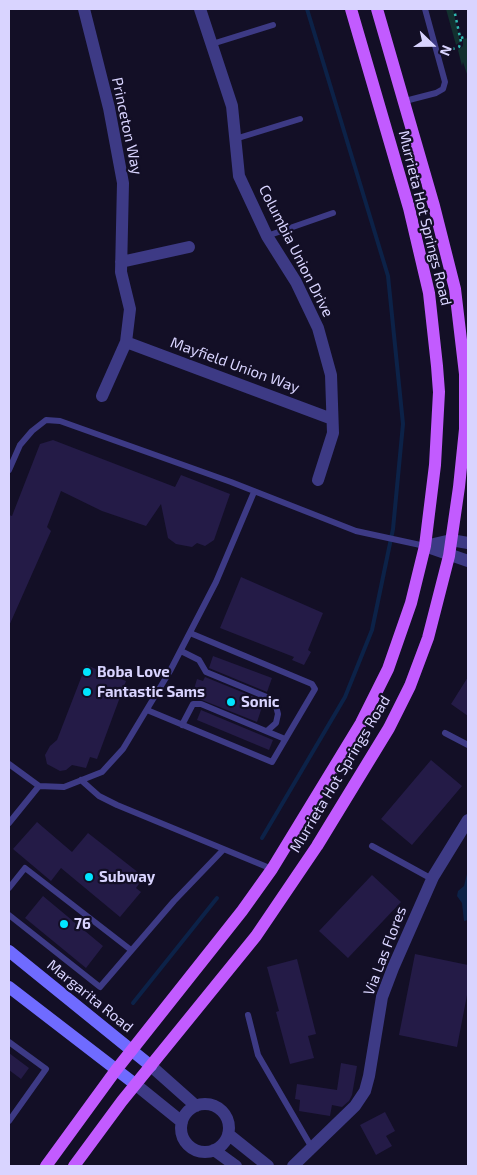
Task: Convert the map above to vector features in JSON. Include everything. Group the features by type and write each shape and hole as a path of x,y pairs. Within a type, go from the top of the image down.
{"main road":[{"name":"Murrieta Hot Springs Road","path":"46,1166 116,1070 242,911 272,869 361,724 388,669 411,603 425,546 435,466 439,392 429,293 409,208 351,9"},
{"name":"Murrieta Hot Springs Road","path":"74,1166 135,1084 256,936 289,890 376,751 410,686 428,638 449,556 465,430 465,374 455,289 377,9"},
{"name":"Margarita Road","path":"9,951 151,1066"},
{"path":"9,988 135,1084"}],"street":[{"name":"Princeton Way","path":"84,9 109,108 124,183 122,262 130,309 126,342 102,396"},
{"name":"Columbia Union Drive","path":"200,9 232,106 239,176 267,236 296,282 318,328 331,375 333,433 318,480"},
{"path":"122,262 189,247"},
{"name":"Mayfield Union Way","path":"126,342 332,419"},
{"path":"425,546 451,540 468,543"},
{"path":"425,546 449,556 468,561"},
{"name":"Via Las Flores","path":"293,1166 355,1106 364,1091 369,1076 382,997 392,968 432,879 468,820"},
{"path":"151,1066 196,1106"},
{"path":"135,1084 182,1122"},
{"path":"211,1105 223,1113 228,1127 228,1134 220,1147 214,1150 199,1151 192,1148 183,1137 182,1122 185,1116 196,1106 211,1105"},
{"path":"228,1134 268,1166"},
{"path":"214,1150 236,1166"}],"lane":[{"path":"404,102 436,94 443,89 445,82 426,9"},
{"path":"212,44 273,25"},
{"path":"235,139 300,119"},
{"path":"267,236 333,213"},
{"path":"9,470 20,445 32,430 46,420 60,421 356,531 380,538 425,546"},
{"path":"9,764 39,786 64,786 102,772 123,750 190,633 227,560 254,492"},
{"path":"147,710 272,762 314,689 312,684 190,633"},
{"path":"181,650 199,660 206,672 269,698 276,706 278,714 276,723 268,731"},
{"path":"182,725 193,704 201,704 285,738"},
{"path":"445,733 468,745"},
{"path":"81,780 99,796 272,869"},
{"path":"9,823 39,786"},
{"path":"372,846 432,879"},
{"path":"9,916 100,988 174,901 224,850"},
{"path":"9,888 26,868 131,950"},
{"path":"248,1014 258,1055 312,1149"},
{"path":"9,1042 46,1069 9,1121"}],"path":[{"path":"438,53 459,47 461,38 454,9"},
{"path":"461,38 468,36"}],"green space":[{"path":"446,9 453,9 460,42 456,45"},
{"path":"468,38 468,77 463,62 462,66 458,50 463,46 463,39"}],"water":[{"path":"468,870 468,920 464,921 462,903 457,896 458,891 464,886"}],"building":[{"path":"53,440 175,487 181,475 230,494 214,540 205,546 197,543 192,547 176,544 168,538 161,504 146,526 102,511 61,491 47,527 51,531 9,626 9,515 12,516 40,444"},
{"path":"241,577 323,613 308,650 311,652 304,665 292,660 294,657 220,628"},
{"path":"213,656 272,678 267,692 209,668"},
{"path":"86,665 126,681 97,759 90,757 86,768 72,765 66,770 60,771 47,764 45,755 50,746 57,740"},
{"path":"205,677 264,701 257,722 192,696 197,679 203,681"},
{"path":"468,677 468,716 451,704"},
{"path":"201,710 273,740 269,750 197,720"},
{"path":"431,760 462,786 412,845 381,819"},
{"path":"37,822 72,852 88,833 144,877 136,888 141,892 120,917 61,868 51,881 13,849"},
{"path":"372,875 401,902 348,958 319,931"},
{"path":"43,896 103,946 86,968 25,918"},
{"path":"415,954 468,965 468,990 457,1047 399,1035"},
{"path":"297,959 316,1034 308,1036 314,1058 290,1064 276,1012 279,1011 267,967"},
{"path":"9,1053 29,1068 21,1079 9,1070"},
{"path":"341,1063 357,1066 352,1095 349,1101 342,1107 332,1105 330,1116 299,1111 300,1100 295,1099 297,1084 337,1090"},
{"path":"385,1112 395,1131 386,1136 392,1146 376,1155 360,1125"}],"waterway":[{"path":"262,838 345,697 372,630 393,529 403,424 388,276 307,9"},
{"path":"133,1003 217,898"}],"place":[{"name":"Boba Love","path":"87,672"},
{"name":"Fantastic Sams","path":"87,692"},
{"name":"Sonic","path":"231,702"},
{"name":"Subway","path":"89,877"},
{"name":"76","path":"64,924"}]}
